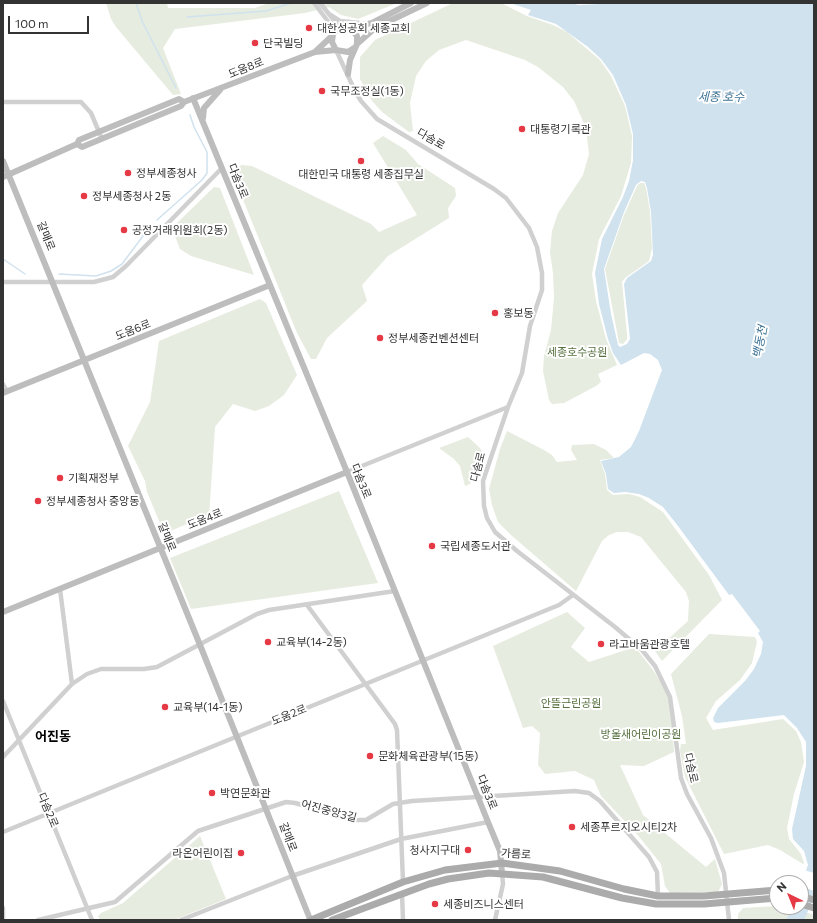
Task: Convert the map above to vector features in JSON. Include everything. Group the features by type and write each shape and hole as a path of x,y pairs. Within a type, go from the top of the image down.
{"main road":[{"name":"가름로","path":"310,920 404,882 445,870 502,863 560,870 624,889 658,896 727,898"},
{"name":"가름로","path":"332,920 402,893 448,879 502,873 562,881 643,902 674,904 727,898"},
{"path":"727,898 769,891"},
{"path":"727,898 769,898"}],"street":[{"name":"다솜로","path":"314,3 330,24 333,34 332,42 361,101 377,118 494,189 506,198 529,228 537,247 542,273 542,290 530,326 522,373 508,407 483,481 484,506 487,518 495,532 642,650 655,666 665,682 675,720 677,760 681,778 687,794 699,814 718,854 724,873 730,920"},
{"path":"320,3 338,24 357,36 350,60 348,74"},
{"path":"336,50 348,52 374,26 411,3"},
{"path":"333,34 339,28 374,26 427,3"},
{"path":"329,14 340,21 351,24 374,26"},
{"path":"348,74 356,50 374,26"},
{"name":"도움8로","path":"315,52 333,34"},
{"name":"도움8로","path":"77,144 82,147 181,106 184,102 193,98 221,89 315,52 336,50"},
{"path":"203,122 204,108 221,89"},
{"name":"다솜3로","path":"193,98 347,472 500,851 502,873"},
{"name":"도움8로","path":"6,175 77,144 79,140 179,99 184,102"},
{"path":"3,102 81,102 91,113 102,139"},
{"name":"갈매로","path":"3,161 6,175 84,360 310,920"},
{"path":"3,282 94,282 107,280 118,274 222,168"},
{"name":"도움6로","path":"5,392 270,285"},
{"path":"3,384 5,392"},
{"path":"347,472 508,407"},
{"name":"도움4로","path":"3,612 347,472"},
{"path":"60,589 72,684"},
{"path":"3,757 72,684 87,674 101,669 144,669 158,667 257,614 395,591"},
{"name":"도움2로","path":"3,832 559,605 573,595"},
{"path":"307,605 398,730 401,839 404,882"},
{"name":"다솜2로","path":"3,701 50,813 92,920"},
{"name":"어진중앙3길","path":"38,920 88,910 115,902 198,832 286,802 295,802 357,820 366,820 400,802 575,791 595,796 652,860 657,872 658,896"},
{"path":"180,920 292,876 401,839 488,822"},
{"path":"495,920 503,884 502,873"},
{"path":"402,893 403,920"},
{"path":"3,908 4,920"}],"green space":[{"path":"106,3 167,3 168,8 255,8 269,3 397,3 358,19 341,15 329,7 305,13 175,29 163,48 181,94 173,95 116,27 111,19"},
{"name":"세종호수공원","path":"453,3 501,3 527,16 553,25 567,32 600,60 611,76 625,106 632,136 631,163 621,196 599,239 592,274 596,301 606,339 617,365 598,374 601,382 596,386 564,403 552,404 549,400 543,371 544,356 551,330 554,298 550,252 552,231 558,213 583,175 589,154 586,128 574,101 563,87 538,67 525,60 466,40 439,50 426,61 416,76 410,103 413,131 409,132 382,112 372,101 360,79 360,57 375,40"},
{"path":"383,136 406,150 418,164 455,188 456,196 448,208 449,218 388,256 362,285 367,301 327,338 316,359 311,359 297,333 231,170 242,165 252,166 371,224 379,232 417,215 373,143"},
{"name":"세종호수공원","path":"640,183 644,183 646,188 650,211 652,248 649,261 625,278 622,282 627,334 627,339 623,344 619,343 605,269 624,215 637,186"},
{"path":"214,187 220,188 254,275 191,256 180,249 174,233 176,224"},
{"path":"260,299 266,303 297,375 284,395 269,406 255,411 233,404 215,427 209,517 204,517 170,531 162,528 147,492 145,481 128,446 150,402 159,341"},
{"path":"507,431 544,450 552,455 557,462 577,460 571,450 572,445 594,444 606,450 614,458 600,460 605,474 607,490 613,495 629,494 640,497 663,512 709,575 722,600 662,661 655,651 688,621 689,601 686,592 641,537 628,532 617,532 609,535 602,541 576,591 511,535 498,522 492,505 489,489 500,449"},
{"path":"468,437 480,448 483,454 470,484 465,486 460,466 454,459 439,448"},
{"path":"339,491 378,583 191,609 170,558"},
{"name":"안뜰근린공원","path":"567,612 585,628 571,647 589,662 635,647 653,670 670,697 674,752 644,766 620,765 643,815 706,867 715,859 722,884 718,892 670,893 665,886 661,864 636,833 601,796 594,780 575,771 545,774 538,765 540,733 532,726 523,728 493,646"},
{"path":"709,634 755,637 757,642 752,663 740,680 716,701 706,718 713,730 783,719 796,731 801,742 804,762 794,794 787,828 789,839 801,854 803,864 780,850 768,845 724,854 685,777 680,751 681,744 686,744 682,716 671,674"},
{"path":"200,836 226,899 174,920 100,920 98,916 101,913 123,903"},
{"path":"769,906 769,915 809,915 809,913 814,915 814,920 738,920 738,914 743,908"}],"water":[{"name":"세종 호수","path":"510,3 570,3 579,5 624,3 814,3 814,897 809,908 809,875 804,875 808,865 804,851 793,839 792,829 806,766 806,742 797,728 784,715 718,723 714,722 713,718 718,708 745,681 754,669 761,654 763,642 758,633 760,631 732,594 729,595 663,507 649,498 639,494 625,492 614,493 608,489 606,474 601,461 619,457 631,447 639,431 662,370 658,360 650,354 644,353 621,365 613,353 599,304 595,273 602,239 623,197 629,181 633,160 633,134 626,105 613,75 601,59 588,47 556,24 528,15 531,10","holes":["641,181 645,182 651,212 653,255 651,261 627,278 624,284 630,339 627,344 620,347 618,345 611,314 604,269 624,212 636,185"]},
{"name":"세종 호수","path":"789,915 806,915 804,920 786,920"}],"pier":[{"path":"804,870 814,873 814,891 809,889 809,875 802,875"}],"waterway":[{"path":"136,3 142,21 176,88"},
{"path":"187,17 266,11 291,3"},
{"path":"157,220 202,180 207,173 207,152 194,127 190,115"},
{"path":"59,274 96,276 111,271 122,264 149,228"},
{"path":"3,259 25,274"}],"place":[{"name":"대한성공회 세종교회","path":"309,28"},
{"name":"단국빌딩","path":"255,43"},
{"name":"국무조정실(1동)","path":"322,91"},
{"name":"대통령기록관","path":"522,129"},
{"name":"대한민국 대통령 세종집무실","path":"361,161"},
{"name":"정부세종청사","path":"128,173"},
{"name":"정부세종청사 2동","path":"84,196"},
{"name":"공정거래위원회(2동)","path":"124,230"},
{"name":"홍보동","path":"495,313"},
{"name":"정부세종컨벤션센터","path":"380,338"},
{"name":"기획재정부","path":"60,478"},
{"name":"정부세종청사 중앙동","path":"38,501"},
{"name":"국립세종도서관","path":"432,546"},
{"name":"교육부(14-2동)","path":"268,642"},
{"name":"라고바움관광호텔","path":"601,644"},
{"name":"교육부(14-1동)","path":"165,707"},
{"name":"문화체육관광부(15동)","path":"370,756"},
{"name":"박연문화관","path":"212,793"},
{"name":"세종푸르지오시티2차","path":"572,827"},
{"name":"청사지구대","path":"468,850"},
{"name":"라온어린이집","path":"241,853"},
{"name":"세종비즈니스센터","path":"435,904"}],"district":[{"name":"어진동","path":"53,737"}],"water label":[{"name":"백동천","path":"760,342"}],"park label":[{"name":"방울새어린이공원","path":"641,734"}]}
